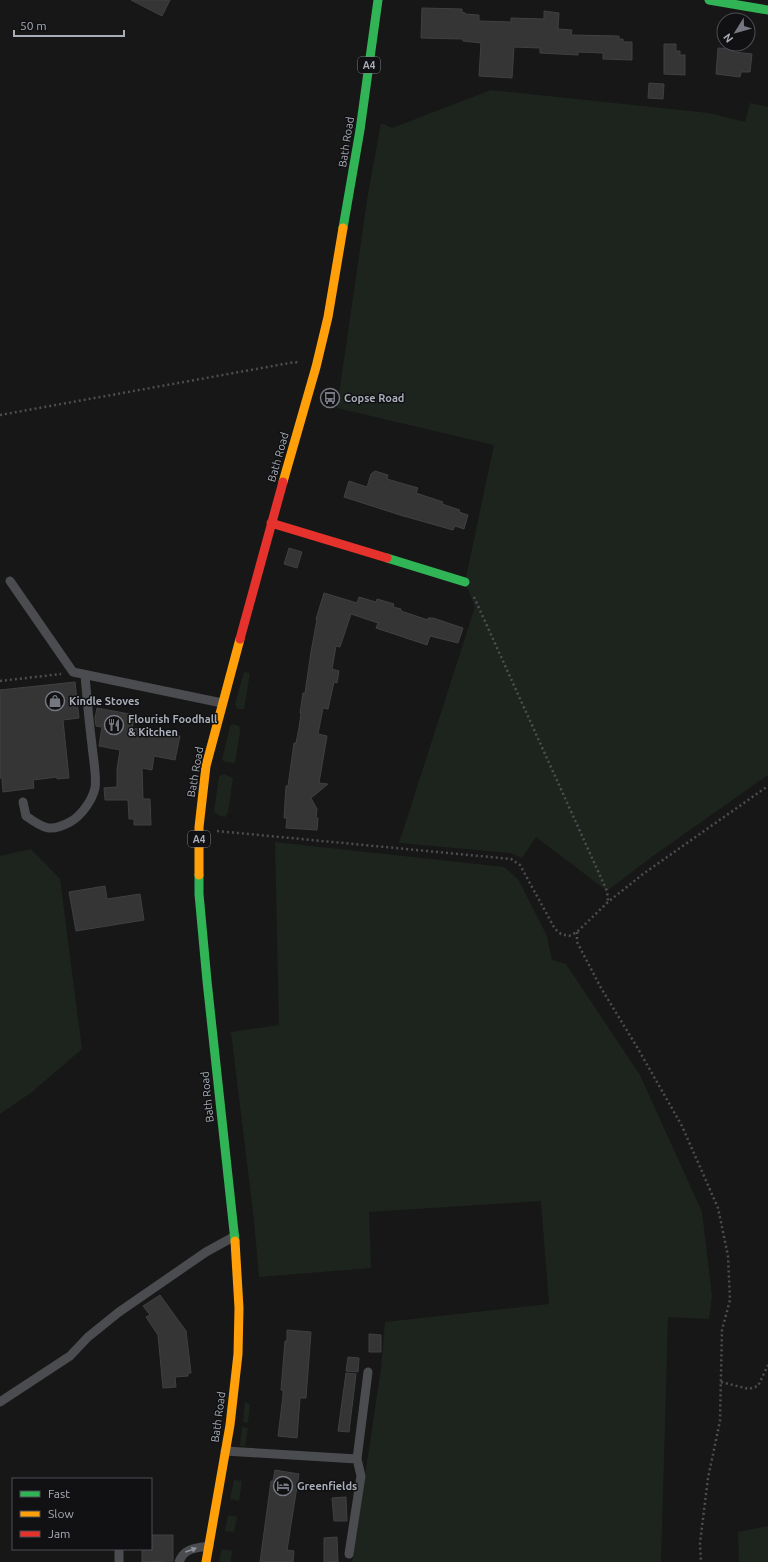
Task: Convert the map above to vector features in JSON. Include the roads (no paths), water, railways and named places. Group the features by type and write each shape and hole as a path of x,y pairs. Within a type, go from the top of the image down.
{"main road":[{"name":"Bath Road","path":"206,1562 230,1425 238,1354 239,1308 234,1236 199,894 199,827 206,766 271,523 316,367 328,317 360,130 378,0"},
{"path":"709,0 768,10"},
{"path":"271,523 465,582"}],"lane":[{"path":"10,581 73,672 222,703"},
{"path":"23,802 26,816 37,824 50,830 63,826 74,820 84,810 91,797 95,788 94,764 85,675"},
{"path":"0,1402 70,1356 88,1337 119,1312 206,1252 234,1236"},
{"path":"349,1554 361,1476 357,1459 368,1372"},
{"path":"226,1451 357,1459"},
{"path":"179,1562 186,1552 193,1548 209,1546"},
{"path":"119,1550 119,1562"}],"place":[{"name":"Copse Road","path":"330,398"},
{"name":"Kindle Stoves","path":"55,701"},
{"name":"Flourish Foodhall & Kitchen","path":"114,725"},
{"name":"Greenfields","path":"283,1486"}]}
